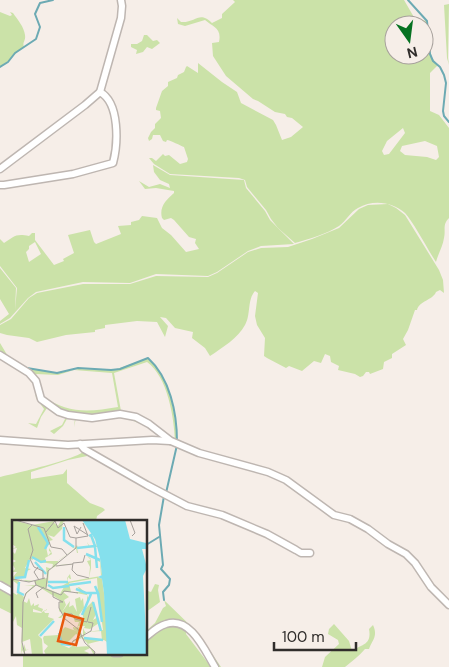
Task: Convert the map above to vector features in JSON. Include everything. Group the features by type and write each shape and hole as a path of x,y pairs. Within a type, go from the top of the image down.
{"street":[{"path":"0,169 100,92 120,18 121,0"},
{"path":"0,185 73,174 113,163 117,145 117,126 107,98 100,92"},
{"path":"0,355 29,373 36,382 41,399 58,412 86,418 120,414 136,417 149,424 171,441 199,452 268,472 286,480 334,515 350,519 406,554 415,563 431,587 449,605"},
{"path":"0,440 80,444 152,440 171,441"},
{"path":"80,444 84,449 134,478 187,506 222,515 267,534 301,553 310,553"},
{"path":"0,585 12,592"},
{"path":"148,635 163,624 174,623 182,625 196,636 215,667"}],"green space":[{"path":"233,0 404,0 413,15 384,15 384,65 434,65 434,60 438,65 430,73 430,111 439,115 449,128 449,218 445,225 445,235 436,262 409,217 395,206 383,203 364,205 350,214 334,229 295,243 278,228 247,187 245,180 239,178 170,174 154,164 149,158 156,161 163,154 165,156 169,155 180,164 187,162 188,159 184,147 168,140 166,142 163,141 160,135 153,135 149,141 148,138 155,128 155,124 161,118 160,111 156,110 156,108 162,91 168,86 168,82 177,78 178,75 184,72 187,66 198,73 198,63 237,92 241,103 273,120 282,140 291,137 303,127 285,114 275,112 253,99 226,76 213,56 212,43 219,42 220,37 214,26 205,20 185,26 178,24 177,18 181,22 186,22 200,17 208,19 212,23 222,18 222,14 235,2","holes":["403,128 405,133 389,154 384,155 382,151 387,141","425,141 437,146 439,157 436,160 427,157 405,155 400,151 402,146"]},
{"path":"449,4 449,65 447,58 444,5"},
{"path":"0,12 10,16 12,15 10,12 13,13 22,26 25,37 24,47 0,67"},
{"path":"144,35 160,43 152,49 147,47 143,52 136,54 137,50 131,47 131,44 137,44 142,41"},
{"path":"153,165 170,175 244,180 246,188 270,220 294,244 261,246 248,251 208,276 156,274 130,283 83,282 36,292 10,318 0,324 0,321 9,314 0,299 0,268 16,288 15,310 17,288 0,266 0,239 4,243 15,236 29,236 35,233 35,240 54,265 64,261 63,259 74,253 68,235 90,230 96,244 121,234 118,226 131,225 131,222 139,220 142,216 157,218 162,228 186,252 199,249 195,243 196,239 189,237 174,220 171,218 164,220 162,218 162,207 174,191 156,188 145,189 139,181 149,187 160,184 170,188 169,184 160,180 154,172","holes":["35,242 41,254 29,262 26,252 29,246"]},
{"path":"388,204 405,215 439,270 443,280 444,293 440,290 436,292 415,310 403,339 406,345 392,354 392,358 384,362 383,369 370,374 366,372 360,377 338,370 339,366 331,362 330,356 325,354 321,363 314,361 302,371 289,366 286,368 264,356 265,338 257,325 255,316 258,293 255,291 251,299 247,321 242,330 210,356 205,348 192,338 193,332 175,328 166,318 160,317 168,326 165,337 157,322 137,321 105,325 105,328 95,330 95,332 66,335 37,342 29,338 0,333 0,325 11,319 29,298 37,293 83,284 130,284 156,276 208,277 248,252 261,248 288,247 312,239 339,228 359,209 368,205"},
{"path":"0,343 9,358 27,368 57,373 79,369 114,370 148,358 156,366 167,386 175,420 177,442 175,441 171,410 165,388 160,377 147,362 114,373 121,411 144,418 156,427 144,419 125,413 78,416 59,410 42,399 38,381 30,372 0,354","holes":["74,370 112,373 118,407 98,410 70,409 52,402 43,396 36,374 58,375"]},
{"path":"0,356 29,375 33,380 36,385 40,399 49,408 70,417 83,418 76,418 74,427 75,418 68,417 63,426 54,434 50,431 62,425 66,417 47,408 37,428 28,423 36,424 44,409 36,398 34,382 30,377 0,358"},
{"path":"116,416 130,417 142,421 155,429 126,418"},
{"path":"84,451 92,455 68,460 31,472 31,479 63,474 67,469 67,483 90,503 105,510 97,516 96,520 12,520 12,591 0,584 0,477 31,470"},
{"path":"155,584 159,585 160,602 148,611 148,591 151,592"},
{"path":"0,586 12,593 12,614 0,608"},
{"path":"164,600 198,633 221,667 216,667 197,636 174,622 148,635 148,629 155,623 166,606"},
{"path":"174,624 189,631 186,634 211,667 23,667 23,654 148,654 148,637 157,630"},
{"path":"334,624 349,641 352,651 368,641 369,629 373,625 374,637 369,649 365,649 345,667 322,667 325,657 339,644 338,640 328,634 329,629"}],"waterway":[{"path":"0,67 8,62 15,53 36,39 40,27 35,14 40,3 53,0"},
{"path":"408,0 427,21 430,54 433,61 440,67 446,83 443,111 444,116 449,122"},
{"path":"27,368 57,373 78,368 111,370 120,369 148,358 162,375 171,397 176,419 177,442"},
{"path":"166,493 177,445"},
{"path":"164,496 159,525 163,565 161,569 170,579 169,585 163,592 164,600"},
{"path":"148,544 159,537"}]}
